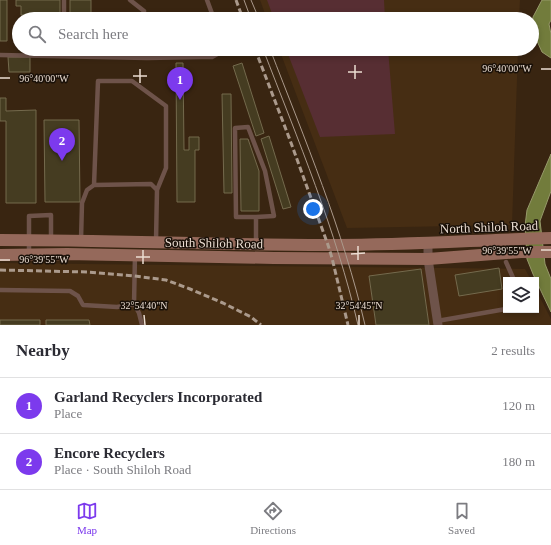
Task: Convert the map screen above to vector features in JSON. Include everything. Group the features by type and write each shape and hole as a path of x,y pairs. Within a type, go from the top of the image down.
{"main road":[{"name":"North Shiloh Road","path":"428,243 551,238"},
{"name":"South Shiloh Road","path":"0,240 81,240 336,245 428,243"},
{"name":"North Shiloh Road","path":"428,259 521,252 551,252"},
{"name":"South Shiloh Road","path":"0,255 51,254 428,259"}],"street":[{"path":"428,243 428,259 438,323"}],"lane":[{"path":"64,0 64,12"},
{"path":"130,0 144,11"},
{"path":"207,0 211,12"},
{"path":"0,55 12,55"},
{"path":"65,56 201,58 212,56"},
{"path":"94,185 98,81 132,81 166,106 166,168 157,190 156,242"},
{"path":"248,127 265,171 274,216 256,217 236,217 235,128 248,127"},
{"path":"81,240 82,203 88,190 94,185 151,184 157,190"},
{"path":"29,255 28,216 51,215 51,254"},
{"path":"256,217 256,244"},
{"path":"135,256 134,304 139,313 142,325"},
{"path":"506,262 513,277"},
{"path":"0,290 70,291 78,296 83,305 117,307 134,304"},
{"path":"438,323 503,310"}],"shaded area":[{"path":"260,0 520,0 519,12 264,12"},
{"path":"267,0 384,0 385,12 271,12"},
{"path":"542,0 551,0 551,20 549,24 551,34 551,58 542,52 539,45 539,12 536,12"},
{"path":"282,56 518,56 512,225 347,228"},
{"path":"289,56 389,56 395,134 320,137"},
{"path":"551,154 551,191 540,221 545,264 551,279 551,312 539,287 539,277 534,277 527,259 525,226 527,210"},
{"path":"0,263 525,269 529,277 503,277 503,313 539,313 539,296 551,319 551,325 0,325"}],"building":[{"path":"0,0 7,0 7,41 0,41"},
{"path":"16,0 60,0 60,12 21,12 21,6 16,6"},
{"path":"70,0 91,0 91,12 70,12"},
{"path":"8,57 30,57 30,72 9,72"},
{"path":"176,63 183,63 184,150 189,150 189,137 199,137 199,150 195,150 195,202 177,202"},
{"path":"242,63 264,133 256,136 233,66"},
{"path":"222,94 231,94 232,193 224,193"},
{"path":"0,98 6,98 6,111 36,110 36,203 6,203 6,121 0,121"},
{"path":"44,120 79,120 80,202 45,202"},
{"path":"269,136 291,207 283,209 261,139"},
{"path":"240,139 248,139 259,171 259,211 241,211"},
{"path":"499,268 502,289 459,296 455,275"},
{"path":"421,269 429,325 376,325 369,276"},
{"path":"0,320 40,320 40,325 0,325"},
{"path":"46,320 89,320 90,325 46,325"}],"tram line":[{"path":"244,0 248,12"},
{"path":"251,0 256,12"},
{"path":"266,56 328,220 358,325"},
{"path":"273,56 335,220 365,325"}],"railway":[{"path":"236,0 240,12"},
{"path":"258,56 328,245 348,325"},
{"path":"0,270 87,272 166,280 223,303 251,317 261,325"}],"place":[{"name":"Garland Recyclers Incorporated","path":"180,100"},
{"name":"Encore Recyclers","path":"62,161"}]}
